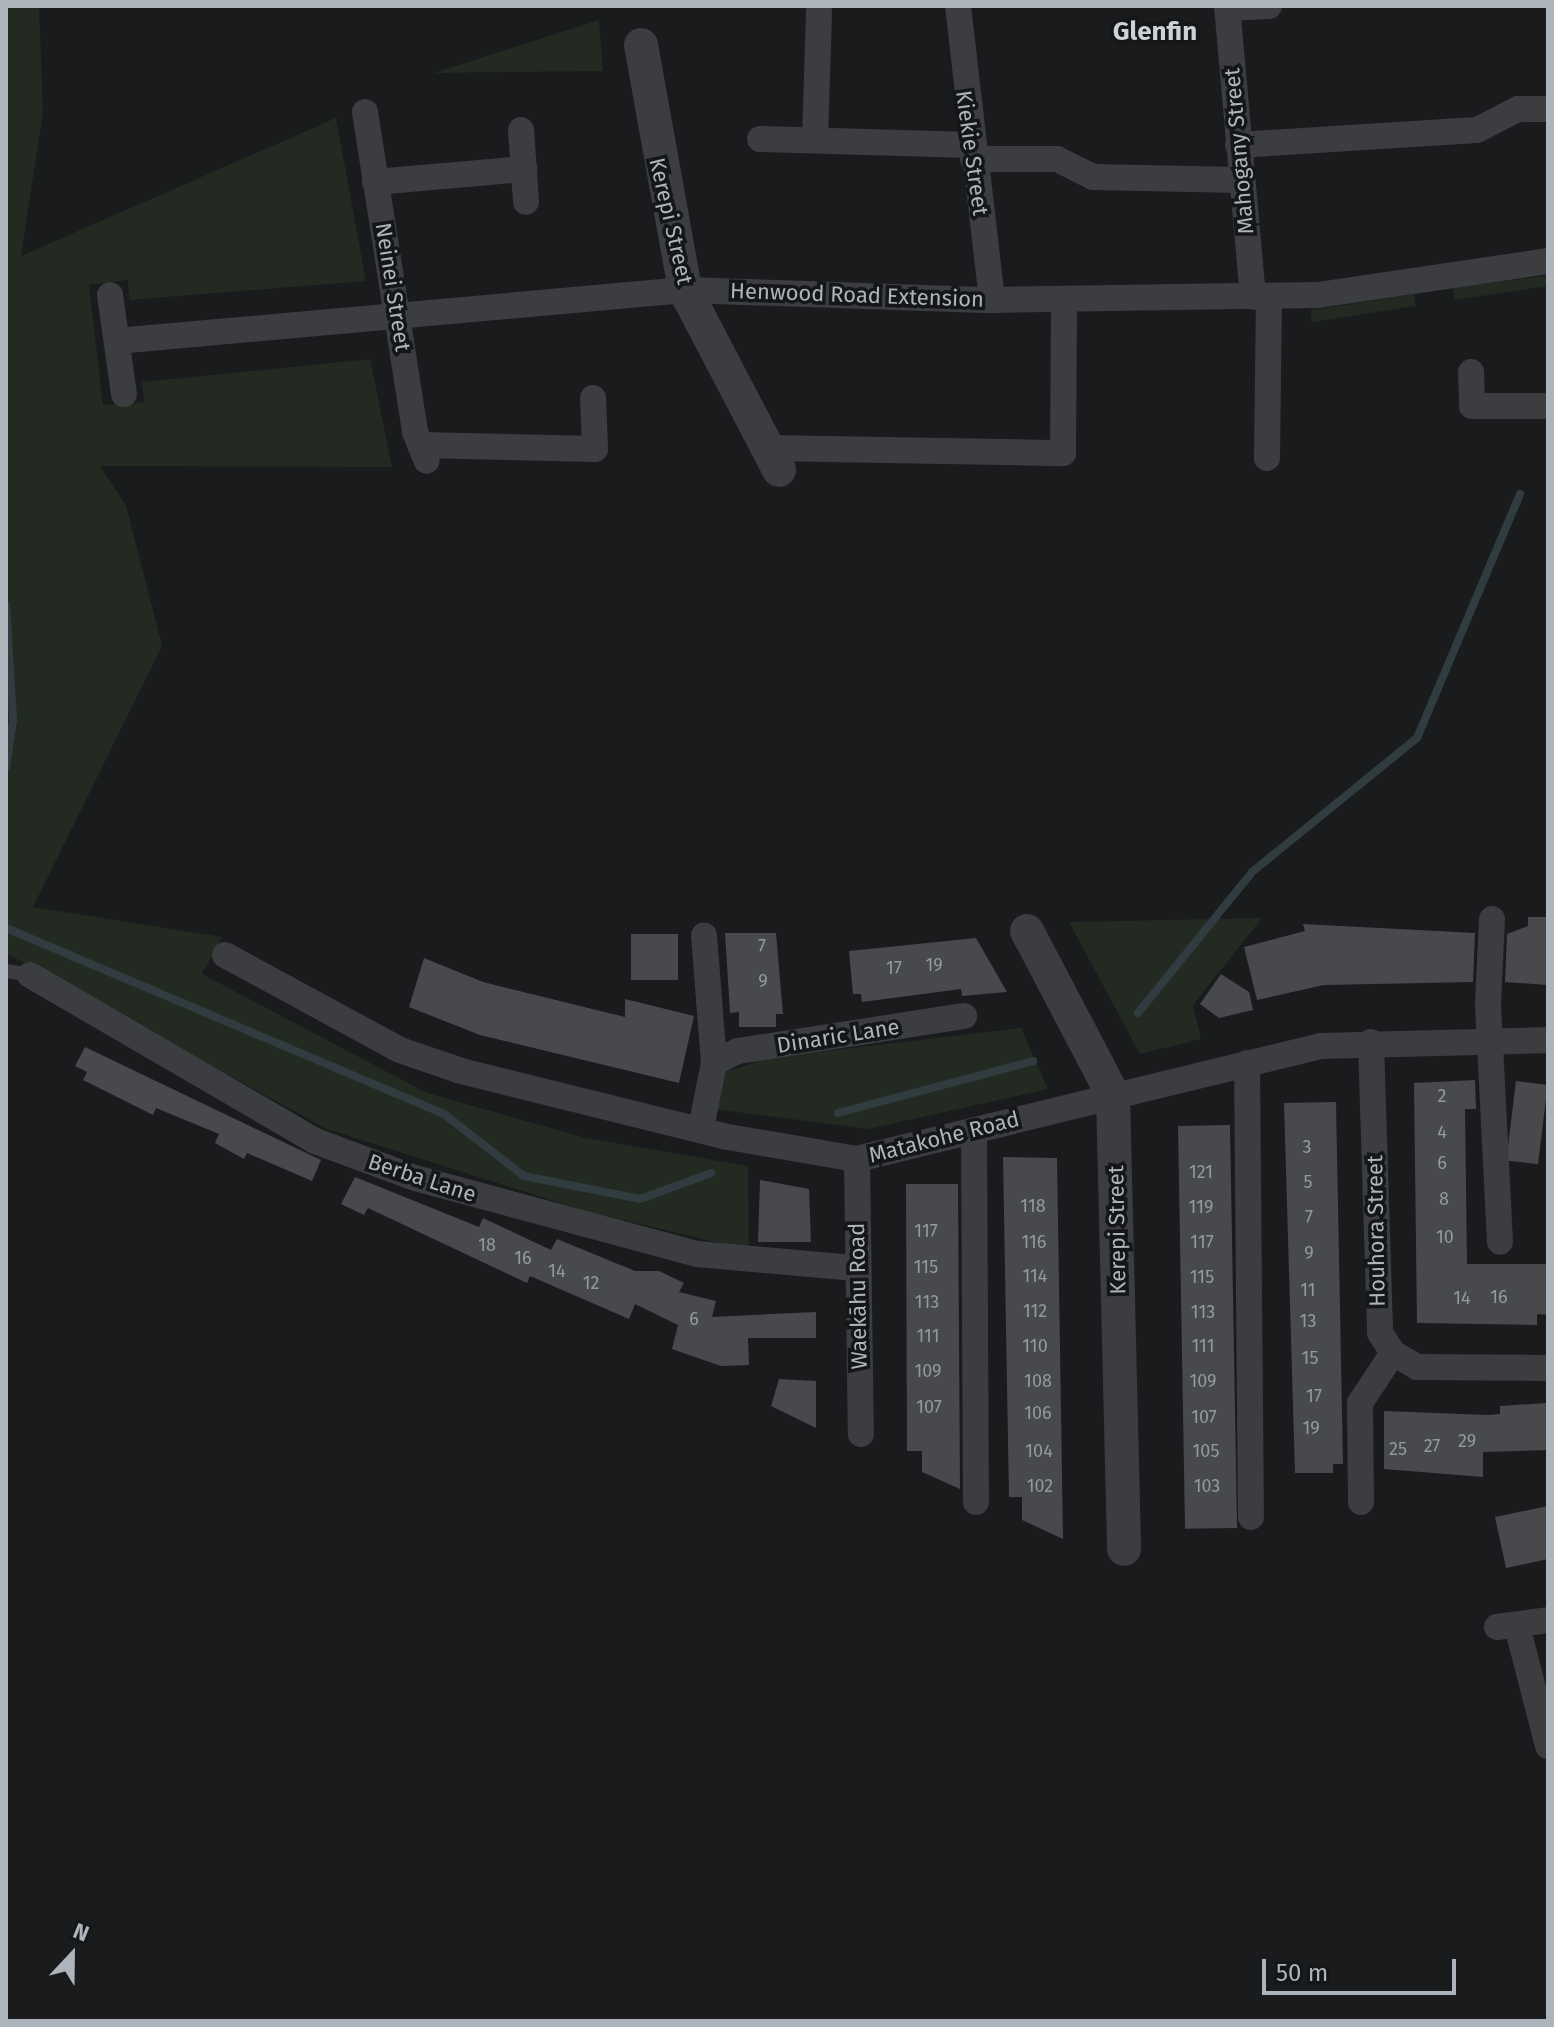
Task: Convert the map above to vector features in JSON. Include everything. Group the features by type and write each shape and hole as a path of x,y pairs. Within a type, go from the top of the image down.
{"street":[{"name":"Kiekie Street","path":"958,6 972,152 992,300"},
{"path":"1227,7 1269,6"},
{"name":"Mahogany Street","path":"1227,7 1241,180 1261,296 1267,458"},
{"path":"815,140 819,12"},
{"name":"Kerepi Street","path":"641,45 685,290 774,459"},
{"path":"1238,145 1477,130 1518,109 1548,109"},
{"name":"Neinei Street","path":"365,112 424,453 595,449 593,398"},
{"path":"521,130 526,202"},
{"path":"760,139 815,140 1057,159 1093,177 1241,180"},
{"path":"375,182 524,169"},
{"name":"Henwood Road Extension","path":"117,341 685,290 992,300 1261,296 1548,261"},
{"path":"110,295 124,394"},
{"path":"774,459 1063,453 1064,300"},
{"path":"1471,372 1472,406 1548,406"},
{"path":"1492,919 1492,1040 1500,1242"},
{"name":"Kerepi Street","path":"1027,931 1113,1095 1124,1549"},
{"path":"701,1128 714,1063 704,935"},
{"name":"Matakohe Road","path":"225,955 412,1054 701,1128 857,1159 1247,1063 1371,1042 1548,1040"},
{"name":"Berba Lane","path":"18,973 315,1141 415,1178 697,1254 855,1268"},
{"name":"Dinaric Lane","path":"714,1063 738,1051 964,1016"},
{"name":"Houhora Street","path":"1371,1042 1378,1316 1393,1353"},
{"path":"1247,1063 1251,1517"},
{"path":"974,1131 976,1502"},
{"name":"Waekāhu Road","path":"857,1159 855,1268 861,1434"},
{"path":"1361,1502 1360,1403 1393,1353 1435,1370 1548,1368"},
{"path":"1548,1620 1507,1626 1548,1746"}],"shaded area":[{"path":"6,6 39,6 43,112 21,256 336,118 366,281 129,300 128,280 89,285 103,405 144,402 142,382 370,359 392,467 100,466 126,505 162,646 33,907 222,937 202,974 427,1093 586,1138 748,1166 749,1250 589,1212 327,1129 6,953"},
{"path":"599,20 603,71 434,73"},
{"path":"1548,276 1548,286 1455,300 1453,287"},
{"path":"1414,294 1416,306 1312,322 1310,310"},
{"path":"1262,918 1193,1005 1201,1039 1140,1054 1069,922"},
{"path":"1021,1028 1048,1089 869,1129 712,1109 725,1072 769,1058"}],"building":[{"path":"1528,917 1548,917 1548,985 1505,982 1507,934 1528,926"},
{"path":"1303,924 1475,933 1473,982 1324,985 1257,1000 1244,947 1305,931"},
{"path":"725,933 776,933 783,1014 776,1014 776,1027 739,1027 739,1012 730,1013"},
{"path":"631,934 678,934 678,980 631,980"},
{"path":"976,938 1007,992 962,996 961,989 862,1002 861,994 853,994 849,951"},
{"path":"424,958 483,982 625,1017 625,999 694,1016 679,1083 480,1035 409,1007"},
{"path":"1221,974 1249,992 1253,1010 1219,1018 1200,1004"},
{"path":"85,1047 321,1160 312,1181 247,1153 244,1159 215,1143 219,1134 156,1108 153,1115 83,1080 87,1072 75,1066"},
{"path":"1475,1080 1476,1109 1465,1109 1467,1264 1548,1264 1548,1315 1537,1314 1537,1325 1417,1323 1414,1083"},
{"path":"1516,1081 1548,1085 1538,1164 1506,1160"},
{"path":"1336,1102 1343,1464 1333,1464 1333,1473 1295,1473 1284,1103"},
{"path":"1230,1125 1237,1528 1185,1529 1178,1126"},
{"path":"1003,1157 1057,1158 1063,1539 1022,1520 1022,1497 1009,1497"},
{"path":"355,1177 479,1227 483,1218 551,1250 557,1239 635,1271 659,1271 684,1283 679,1292 716,1301 712,1317 816,1312 816,1338 748,1338 749,1365 721,1366 672,1349 678,1325 635,1304 629,1319 530,1276 527,1283 368,1208 364,1215 341,1204"},
{"path":"760,1180 809,1189 811,1242 758,1242"},
{"path":"906,1184 958,1184 960,1489 922,1472 922,1451 907,1451"},
{"path":"779,1379 816,1381 816,1428 771,1406"},
{"path":"1546,1403 1548,1450 1483,1452 1483,1477 1384,1469 1384,1411 1487,1415 1500,1414 1500,1406"},
{"path":"1548,1506 1548,1559 1506,1568 1495,1517"}],"waterway":[{"path":"1138,1013 1252,872 1417,738 1520,494"},
{"path":"6,605 13,721 6,767"},
{"path":"6,928 444,1114 524,1176 640,1199 711,1173"},
{"path":"838,1113 1033,1061"}],"district":[{"name":"Glenfin","path":"1155,32"}]}
